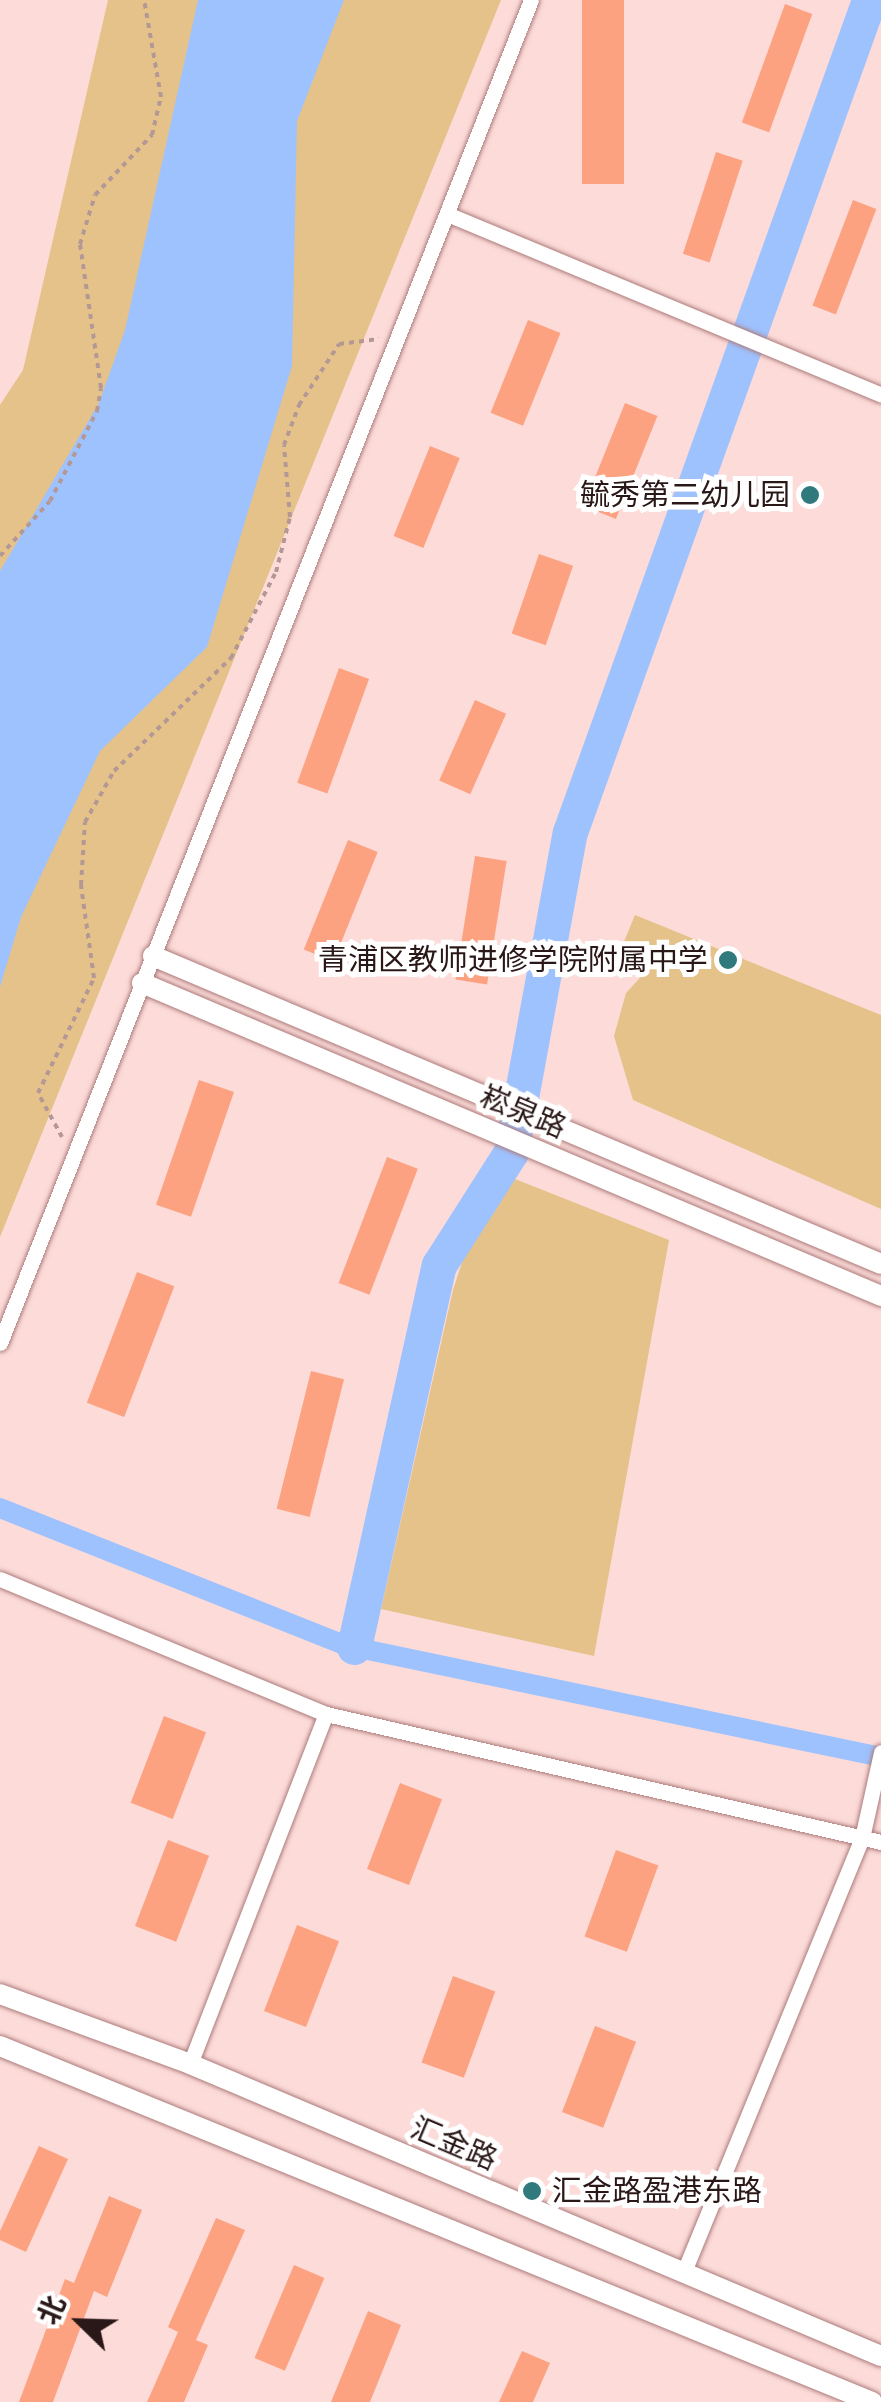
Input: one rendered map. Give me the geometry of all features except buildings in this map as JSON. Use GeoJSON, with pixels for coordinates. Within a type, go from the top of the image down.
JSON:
{"type":"FeatureCollection","features":[{"type":"Feature","properties":{"kind":"main road","name":"崧泉路"},"geometry":{"type":"LineString","coordinates":[[154,956],[489,1103],[881,1264]]}},
{"type":"Feature","properties":{"kind":"main road","name":"崧泉路"},"geometry":{"type":"LineString","coordinates":[[142,983],[881,1296]]}},
{"type":"Feature","properties":{"kind":"main road","name":"汇金路"},"geometry":{"type":"LineString","coordinates":[[0,1994],[190,2064],[881,2356]]}},
{"type":"Feature","properties":{"kind":"main road"},"geometry":{"type":"LineString","coordinates":[[0,2046],[872,2402]]}},
{"type":"Feature","properties":{"kind":"street"},"geometry":{"type":"LineString","coordinates":[[0,1342],[452,216],[531,0]]}},
{"type":"Feature","properties":{"kind":"street"},"geometry":{"type":"LineString","coordinates":[[452,216],[881,395]]}},
{"type":"Feature","properties":{"kind":"street"},"geometry":{"type":"LineString","coordinates":[[0,1579],[326,1714],[881,1842]]}},
{"type":"Feature","properties":{"kind":"street"},"geometry":{"type":"LineString","coordinates":[[190,2064],[326,1714]]}},
{"type":"Feature","properties":{"kind":"street"},"geometry":{"type":"LineString","coordinates":[[683,2274],[862,1838],[881,1752]]}},
{"type":"Feature","properties":{"kind":"path"},"geometry":{"type":"LineString","coordinates":[[0,556],[50,501],[98,411],[101,388],[80,244],[95,195],[152,135],[161,96],[144,0]]}},
{"type":"Feature","properties":{"kind":"path"},"geometry":{"type":"LineString","coordinates":[[78,1150],[56,1132],[38,1092],[94,978],[81,885],[85,822],[114,771],[211,680],[257,614],[290,517],[284,445],[320,363],[339,344],[402,340]]}},
{"type":"Feature","properties":{"kind":"shaded area"},"geometry":{"type":"Polygon","coordinates":[[[108,0],[501,0],[0,1237],[0,405],[23,370],[108,0]]]}},
{"type":"Feature","properties":{"kind":"shaded area"},"geometry":{"type":"Polygon","coordinates":[[[635,915],[881,1015],[881,1209],[633,1100],[614,1036],[626,993],[648,969],[619,954],[635,915]]]}},
{"type":"Feature","properties":{"kind":"shaded area"},"geometry":{"type":"Polygon","coordinates":[[[515,1179],[669,1240],[594,1656],[381,1609],[453,1290],[467,1247],[515,1179]]]}},
{"type":"Feature","properties":{"kind":"water"},"geometry":{"type":"Polygon","coordinates":[[[198,0],[344,0],[297,121],[292,366],[207,647],[100,751],[21,917],[0,987],[0,571],[99,403],[125,330],[198,0]]]}},
{"type":"Feature","properties":{"kind":"waterway"},"geometry":{"type":"LineString","coordinates":[[354,1647],[439,1265],[511,1152],[570,832],[869,0]]}},
{"type":"Feature","properties":{"kind":"waterway"},"geometry":{"type":"LineString","coordinates":[[0,1508],[344,1645],[881,1757]]}},
{"type":"Feature","properties":{"kind":"place","name":"毓秀第二幼儿园"},"geometry":{"type":"Point","coordinates":[810,495]}},
{"type":"Feature","properties":{"kind":"place","name":"青浦区教师进修学院附属中学"},"geometry":{"type":"Point","coordinates":[728,960]}},
{"type":"Feature","properties":{"kind":"place","name":"汇金路盈港东路"},"geometry":{"type":"Point","coordinates":[532,2191]}}]}
